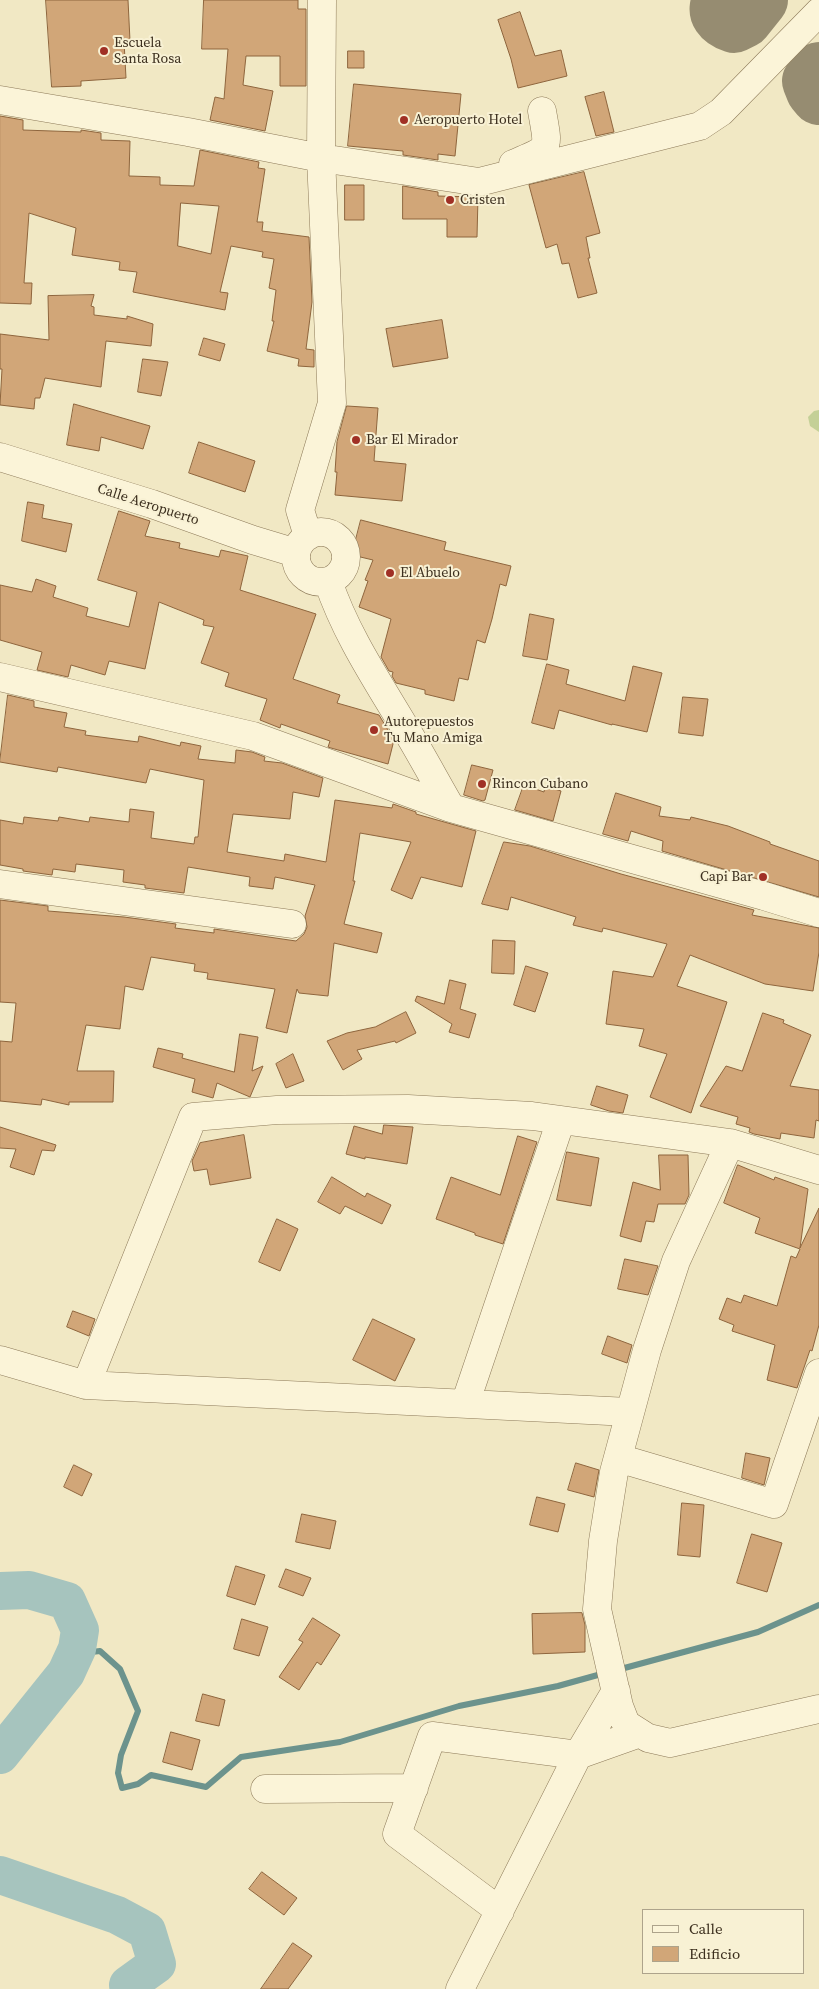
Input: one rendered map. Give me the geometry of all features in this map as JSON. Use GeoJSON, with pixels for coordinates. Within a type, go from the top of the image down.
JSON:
{"type":"FeatureCollection","features":[{"type":"Feature","properties":{"kind":"street"},"geometry":{"type":"LineString","coordinates":[[302,545],[317,532],[328,533],[337,538],[343,547],[346,557],[338,576],[328,581],[316,582],[305,576],[298,566],[302,545],[300,510],[332,403],[320,158],[322,0]]}},
{"type":"Feature","properties":{"kind":"street"},"geometry":{"type":"LineString","coordinates":[[0,100],[188,132],[320,158],[479,182],[700,126],[721,112],[819,12]]}},
{"type":"Feature","properties":{"kind":"street"},"geometry":{"type":"LineString","coordinates":[[492,180],[495,172],[537,154],[544,149],[547,142],[542,111]]}},
{"type":"Feature","properties":{"kind":"street","name":"Calle Aeropuerto"},"geometry":{"type":"LineString","coordinates":[[0,457],[152,504],[253,540],[302,545]]}},
{"type":"Feature","properties":{"kind":"street"},"geometry":{"type":"LineString","coordinates":[[328,581],[338,609],[362,656],[408,732],[450,808]]}},
{"type":"Feature","properties":{"kind":"street"},"geometry":{"type":"LineString","coordinates":[[0,677],[253,736],[450,808],[819,913]]}},
{"type":"Feature","properties":{"kind":"street"},"geometry":{"type":"LineString","coordinates":[[0,884],[292,924]]}},
{"type":"Feature","properties":{"kind":"street"},"geometry":{"type":"LineString","coordinates":[[86,1385],[192,1116],[277,1110],[408,1109],[532,1116],[730,1143],[819,1170]]}},
{"type":"Feature","properties":{"kind":"street"},"geometry":{"type":"LineString","coordinates":[[465,1404],[561,1120]]}},
{"type":"Feature","properties":{"kind":"street"},"geometry":{"type":"LineString","coordinates":[[730,1143],[676,1261],[629,1412],[618,1458],[603,1541],[597,1609],[619,1706],[626,1724],[648,1738],[670,1743],[819,1709]]}},
{"type":"Feature","properties":{"kind":"street"},"geometry":{"type":"LineString","coordinates":[[0,1360],[86,1385],[629,1412]]}},
{"type":"Feature","properties":{"kind":"street"},"geometry":{"type":"LineString","coordinates":[[618,1458],[774,1504],[819,1373]]}},
{"type":"Feature","properties":{"kind":"street"},"geometry":{"type":"LineString","coordinates":[[460,1989],[578,1755],[616,1691]]}},
{"type":"Feature","properties":{"kind":"street"},"geometry":{"type":"LineString","coordinates":[[500,1911],[397,1834],[432,1736],[578,1755],[640,1733]]}},
{"type":"Feature","properties":{"kind":"street"},"geometry":{"type":"LineString","coordinates":[[265,1789],[414,1788]]}},
{"type":"Feature","properties":{"kind":"green space"},"geometry":{"type":"Polygon","coordinates":[[[819,410],[819,432],[810,426],[808,417],[814,411],[819,410]]]}},
{"type":"Feature","properties":{"kind":"building"},"geometry":{"type":"Polygon","coordinates":[[[46,0],[128,0],[130,41],[124,41],[126,78],[81,81],[81,86],[52,87],[46,0]]]}},
{"type":"Feature","properties":{"kind":"building"},"geometry":{"type":"Polygon","coordinates":[[[204,0],[298,0],[298,9],[306,9],[306,86],[280,86],[280,56],[246,56],[243,85],[273,91],[265,131],[210,120],[215,97],[224,99],[228,49],[202,49],[204,0]]]}},
{"type":"Feature","properties":{"kind":"building"},"geometry":{"type":"Polygon","coordinates":[[[520,12],[535,56],[561,50],[567,76],[518,88],[498,20],[520,12]]]}},
{"type":"Feature","properties":{"kind":"building"},"geometry":{"type":"Polygon","coordinates":[[[348,51],[364,51],[364,68],[348,68],[348,51]]]}},
{"type":"Feature","properties":{"kind":"building","name":"Aeropuerto Hotel"},"geometry":{"type":"Polygon","coordinates":[[[354,84],[461,94],[455,156],[438,154],[438,160],[403,155],[403,151],[348,146],[354,84]]]}},
{"type":"Feature","properties":{"kind":"building"},"geometry":{"type":"Polygon","coordinates":[[[604,92],[614,132],[596,136],[585,97],[604,92]]]}},
{"type":"Feature","properties":{"kind":"building"},"geometry":{"type":"Polygon","coordinates":[[[0,116],[23,120],[23,130],[81,132],[81,130],[101,133],[101,140],[130,141],[129,176],[160,177],[160,185],[194,186],[200,150],[259,162],[258,168],[265,169],[257,222],[263,222],[262,231],[309,237],[312,302],[306,349],[314,350],[314,367],[298,366],[299,359],[267,351],[274,321],[272,321],[276,290],[269,288],[274,259],[262,257],[263,252],[231,246],[220,292],[228,293],[225,310],[133,292],[137,272],[119,270],[120,262],[72,255],[76,228],[29,213],[24,283],[32,283],[31,304],[0,303],[0,116]],[[181,203],[178,246],[211,254],[219,206],[181,203]]]}},
{"type":"Feature","properties":{"kind":"building"},"geometry":{"type":"Polygon","coordinates":[[[584,172],[600,233],[586,237],[590,258],[588,258],[597,293],[578,298],[569,263],[562,264],[557,244],[546,248],[529,185],[584,172]]]}},
{"type":"Feature","properties":{"kind":"building"},"geometry":{"type":"Polygon","coordinates":[[[345,185],[364,185],[364,220],[345,220],[345,185]]]}},
{"type":"Feature","properties":{"kind":"building"},"geometry":{"type":"Polygon","coordinates":[[[403,186],[438,192],[438,196],[478,197],[477,237],[447,237],[447,219],[403,219],[403,186]]]}},
{"type":"Feature","properties":{"kind":"building"},"geometry":{"type":"Polygon","coordinates":[[[94,295],[91,306],[94,307],[94,315],[127,319],[127,316],[153,324],[151,346],[106,341],[101,387],[45,378],[40,398],[35,398],[34,409],[0,405],[2,369],[0,369],[0,334],[49,340],[48,296],[94,295]]]}},
{"type":"Feature","properties":{"kind":"building"},"geometry":{"type":"Polygon","coordinates":[[[442,320],[448,358],[393,367],[386,329],[442,320]]]}},
{"type":"Feature","properties":{"kind":"building"},"geometry":{"type":"Polygon","coordinates":[[[204,338],[225,344],[220,361],[199,355],[204,338]]]}},
{"type":"Feature","properties":{"kind":"building"},"geometry":{"type":"Polygon","coordinates":[[[143,359],[168,362],[161,396],[138,392],[143,359]]]}},
{"type":"Feature","properties":{"kind":"building"},"geometry":{"type":"Polygon","coordinates":[[[74,404],[150,426],[143,449],[101,437],[99,451],[67,445],[74,404]]]}},
{"type":"Feature","properties":{"kind":"building"},"geometry":{"type":"Polygon","coordinates":[[[347,406],[378,408],[374,461],[406,464],[402,501],[335,495],[337,442],[347,406]]]}},
{"type":"Feature","properties":{"kind":"building"},"geometry":{"type":"Polygon","coordinates":[[[199,442],[255,461],[245,492],[189,473],[199,442]]]}},
{"type":"Feature","properties":{"kind":"building"},"geometry":{"type":"Polygon","coordinates":[[[28,502],[44,505],[42,518],[72,524],[66,552],[22,541],[28,502]]]}},
{"type":"Feature","properties":{"kind":"building"},"geometry":{"type":"Polygon","coordinates":[[[119,511],[150,521],[145,536],[180,543],[179,548],[219,557],[221,550],[248,556],[240,590],[316,614],[293,679],[340,695],[337,703],[379,715],[394,740],[388,764],[328,747],[330,741],[281,724],[280,728],[260,720],[267,699],[225,686],[229,673],[201,663],[214,627],[203,625],[204,620],[159,602],[145,669],[109,661],[105,675],[71,665],[68,677],[37,670],[42,652],[0,640],[0,585],[32,592],[36,579],[56,586],[53,597],[88,608],[86,616],[129,627],[137,592],[98,580],[119,511]]]}},
{"type":"Feature","properties":{"kind":"building"},"geometry":{"type":"Polygon","coordinates":[[[361,520],[446,542],[444,550],[511,566],[506,586],[500,584],[485,643],[477,640],[468,680],[459,678],[454,701],[425,694],[425,690],[396,683],[392,676],[393,672],[389,671],[381,657],[391,619],[359,607],[368,581],[365,580],[373,560],[352,555],[361,520]]]}},
{"type":"Feature","properties":{"kind":"building"},"geometry":{"type":"Polygon","coordinates":[[[530,614],[554,619],[547,660],[523,656],[530,614]]]}},
{"type":"Feature","properties":{"kind":"building"},"geometry":{"type":"Polygon","coordinates":[[[547,664],[569,670],[566,684],[625,701],[633,666],[662,673],[647,732],[612,725],[559,710],[554,729],[532,723],[547,664]]]}},
{"type":"Feature","properties":{"kind":"building"},"geometry":{"type":"Polygon","coordinates":[[[8,695],[34,701],[34,707],[67,713],[64,727],[86,731],[85,735],[138,742],[139,736],[180,746],[181,742],[201,746],[198,759],[235,763],[236,750],[252,752],[265,757],[264,761],[282,763],[323,778],[319,797],[293,792],[290,819],[233,814],[227,852],[284,861],[285,854],[326,862],[335,800],[392,808],[393,804],[416,812],[416,814],[476,831],[462,887],[421,877],[412,899],[391,890],[411,842],[360,833],[353,881],[355,881],[344,924],[382,933],[377,953],[334,943],[328,996],[299,993],[297,989],[287,1033],[266,1028],[275,989],[207,979],[208,973],[194,971],[195,964],[151,957],[143,990],[125,986],[120,1029],[86,1025],[77,1071],[114,1071],[113,1102],[69,1102],[69,1105],[42,1099],[41,1105],[0,1101],[0,1041],[12,1042],[16,1003],[0,1002],[0,900],[48,906],[48,911],[124,917],[176,924],[175,928],[214,933],[214,929],[296,941],[304,934],[307,927],[305,916],[315,885],[275,877],[273,889],[249,886],[250,877],[188,867],[184,893],[145,888],[145,885],[123,882],[124,870],[76,864],[75,872],[53,869],[52,875],[23,871],[23,869],[0,865],[0,820],[23,824],[24,817],[58,821],[59,817],[89,822],[90,817],[129,822],[130,809],[154,812],[151,838],[194,844],[195,837],[198,837],[204,780],[150,769],[146,783],[58,767],[57,772],[0,762],[8,695]]]}},
{"type":"Feature","properties":{"kind":"building"},"geometry":{"type":"Polygon","coordinates":[[[683,697],[708,699],[703,736],[679,733],[683,697]]]}},
{"type":"Feature","properties":{"kind":"building"},"geometry":{"type":"Polygon","coordinates":[[[472,765],[493,770],[485,800],[483,801],[464,795],[472,765]]]}},
{"type":"Feature","properties":{"kind":"building"},"geometry":{"type":"Polygon","coordinates":[[[524,785],[544,792],[545,786],[561,791],[553,821],[515,810],[524,785]]]}},
{"type":"Feature","properties":{"kind":"building"},"geometry":{"type":"Polygon","coordinates":[[[616,793],[661,807],[659,816],[690,820],[691,817],[728,826],[770,842],[770,844],[819,861],[819,897],[662,851],[663,841],[631,831],[628,841],[603,834],[616,793]]]}},
{"type":"Feature","properties":{"kind":"building"},"geometry":{"type":"Polygon","coordinates":[[[504,842],[530,846],[621,874],[754,910],[752,915],[819,928],[819,952],[813,991],[765,984],[690,955],[677,986],[727,1002],[691,1113],[650,1097],[667,1054],[639,1046],[644,1029],[606,1024],[613,971],[653,977],[667,944],[603,928],[602,932],[573,925],[576,917],[511,897],[508,910],[482,904],[504,842]]]}},
{"type":"Feature","properties":{"kind":"building"},"geometry":{"type":"Polygon","coordinates":[[[493,940],[515,941],[514,974],[492,973],[493,940]]]}},
{"type":"Feature","properties":{"kind":"building"},"geometry":{"type":"Polygon","coordinates":[[[526,966],[548,973],[535,1012],[514,1005],[526,966]]]}},
{"type":"Feature","properties":{"kind":"building"},"geometry":{"type":"Polygon","coordinates":[[[450,980],[466,984],[460,1009],[476,1014],[469,1038],[449,1032],[452,1024],[415,1001],[417,996],[444,1004],[450,980]]]}},
{"type":"Feature","properties":{"kind":"building"},"geometry":{"type":"Polygon","coordinates":[[[406,1012],[416,1033],[396,1043],[395,1041],[357,1050],[362,1059],[343,1070],[327,1041],[347,1033],[375,1027],[406,1012]]]}},
{"type":"Feature","properties":{"kind":"building"},"geometry":{"type":"Polygon","coordinates":[[[763,1013],[784,1020],[783,1023],[811,1035],[790,1086],[819,1090],[819,1121],[816,1120],[814,1138],[781,1133],[780,1139],[754,1134],[749,1132],[750,1128],[736,1124],[738,1117],[700,1106],[726,1066],[742,1071],[763,1013]]]}},
{"type":"Feature","properties":{"kind":"building"},"geometry":{"type":"Polygon","coordinates":[[[240,1034],[258,1037],[252,1071],[263,1066],[250,1097],[217,1083],[213,1098],[192,1092],[195,1079],[153,1067],[158,1048],[183,1054],[182,1058],[234,1072],[240,1034]]]}},
{"type":"Feature","properties":{"kind":"building"},"geometry":{"type":"Polygon","coordinates":[[[293,1054],[304,1081],[286,1088],[276,1064],[293,1054]]]}},
{"type":"Feature","properties":{"kind":"building"},"geometry":{"type":"Polygon","coordinates":[[[597,1086],[628,1095],[623,1113],[591,1105],[597,1086]]]}},
{"type":"Feature","properties":{"kind":"building"},"geometry":{"type":"Polygon","coordinates":[[[384,1125],[413,1127],[407,1164],[365,1157],[365,1159],[346,1154],[354,1126],[382,1134],[384,1125]]]}},
{"type":"Feature","properties":{"kind":"building"},"geometry":{"type":"Polygon","coordinates":[[[0,1127],[56,1145],[54,1151],[42,1150],[34,1175],[10,1167],[16,1149],[0,1148],[0,1127]]]}},
{"type":"Feature","properties":{"kind":"building"},"geometry":{"type":"Polygon","coordinates":[[[244,1135],[251,1178],[210,1185],[207,1169],[194,1171],[192,1161],[200,1143],[244,1135]]]}},
{"type":"Feature","properties":{"kind":"building"},"geometry":{"type":"Polygon","coordinates":[[[518,1136],[537,1142],[503,1244],[436,1219],[451,1177],[500,1195],[518,1136]]]}},
{"type":"Feature","properties":{"kind":"building"},"geometry":{"type":"Polygon","coordinates":[[[567,1152],[599,1158],[591,1206],[557,1200],[567,1152]]]}},
{"type":"Feature","properties":{"kind":"building"},"geometry":{"type":"Polygon","coordinates":[[[659,1155],[688,1155],[689,1195],[685,1204],[658,1204],[654,1222],[646,1221],[641,1242],[620,1236],[633,1182],[660,1190],[659,1155]]]}},
{"type":"Feature","properties":{"kind":"building"},"geometry":{"type":"Polygon","coordinates":[[[738,1165],[774,1180],[775,1177],[808,1189],[800,1248],[819,1208],[819,1325],[812,1351],[810,1350],[797,1388],[767,1380],[775,1345],[732,1331],[734,1325],[719,1319],[727,1298],[741,1303],[744,1295],[777,1306],[791,1256],[796,1258],[800,1249],[755,1233],[760,1218],[724,1203],[738,1165]]]}},
{"type":"Feature","properties":{"kind":"building"},"geometry":{"type":"Polygon","coordinates":[[[332,1177],[365,1197],[367,1193],[391,1205],[382,1224],[345,1206],[340,1214],[318,1202],[332,1177]]]}},
{"type":"Feature","properties":{"kind":"building"},"geometry":{"type":"Polygon","coordinates":[[[277,1219],[298,1229],[280,1271],[259,1262],[277,1219]]]}},
{"type":"Feature","properties":{"kind":"building"},"geometry":{"type":"Polygon","coordinates":[[[625,1259],[658,1266],[648,1295],[618,1289],[625,1259]]]}},
{"type":"Feature","properties":{"kind":"building"},"geometry":{"type":"Polygon","coordinates":[[[73,1311],[95,1319],[89,1336],[67,1327],[73,1311]]]}},
{"type":"Feature","properties":{"kind":"building"},"geometry":{"type":"Polygon","coordinates":[[[373,1319],[415,1339],[395,1381],[353,1360],[373,1319]]]}},
{"type":"Feature","properties":{"kind":"building"},"geometry":{"type":"Polygon","coordinates":[[[608,1336],[632,1345],[627,1363],[602,1354],[608,1336]]]}},
{"type":"Feature","properties":{"kind":"building"},"geometry":{"type":"Polygon","coordinates":[[[746,1453],[770,1458],[764,1485],[742,1478],[746,1453]]]}},
{"type":"Feature","properties":{"kind":"building"},"geometry":{"type":"Polygon","coordinates":[[[576,1463],[599,1470],[594,1497],[568,1490],[576,1463]]]}},
{"type":"Feature","properties":{"kind":"building"},"geometry":{"type":"Polygon","coordinates":[[[74,1465],[92,1474],[82,1496],[64,1487],[74,1465]]]}},
{"type":"Feature","properties":{"kind":"building"},"geometry":{"type":"Polygon","coordinates":[[[537,1497],[565,1504],[558,1532],[530,1525],[537,1497]]]}},
{"type":"Feature","properties":{"kind":"building"},"geometry":{"type":"Polygon","coordinates":[[[682,1503],[704,1505],[700,1557],[678,1555],[682,1503]]]}},
{"type":"Feature","properties":{"kind":"building"},"geometry":{"type":"Polygon","coordinates":[[[302,1514],[336,1521],[330,1549],[296,1542],[302,1514]]]}},
{"type":"Feature","properties":{"kind":"building"},"geometry":{"type":"Polygon","coordinates":[[[752,1534],[782,1543],[767,1592],[737,1583],[752,1534]]]}},
{"type":"Feature","properties":{"kind":"building"},"geometry":{"type":"Polygon","coordinates":[[[236,1566],[265,1575],[255,1605],[227,1596],[236,1566]]]}},
{"type":"Feature","properties":{"kind":"building"},"geometry":{"type":"Polygon","coordinates":[[[286,1569],[311,1578],[303,1596],[279,1587],[286,1569]]]}},
{"type":"Feature","properties":{"kind":"building"},"geometry":{"type":"Polygon","coordinates":[[[582,1613],[585,1625],[585,1652],[533,1654],[532,1614],[582,1613]]]}},
{"type":"Feature","properties":{"kind":"building"},"geometry":{"type":"Polygon","coordinates":[[[313,1618],[340,1635],[321,1665],[317,1662],[299,1690],[279,1677],[303,1642],[299,1640],[313,1618]]]}},
{"type":"Feature","properties":{"kind":"building"},"geometry":{"type":"Polygon","coordinates":[[[242,1619],[268,1627],[259,1656],[234,1649],[242,1619]]]}},
{"type":"Feature","properties":{"kind":"building"},"geometry":{"type":"Polygon","coordinates":[[[203,1694],[225,1700],[219,1726],[196,1721],[203,1694]]]}},
{"type":"Feature","properties":{"kind":"building"},"geometry":{"type":"Polygon","coordinates":[[[171,1732],[200,1740],[192,1770],[163,1762],[171,1732]]]}},
{"type":"Feature","properties":{"kind":"building"},"geometry":{"type":"Polygon","coordinates":[[[262,1872],[297,1898],[284,1915],[249,1889],[262,1872]]]}},
{"type":"Feature","properties":{"kind":"building"},"geometry":{"type":"Polygon","coordinates":[[[293,1943],[312,1956],[288,1989],[261,1989],[293,1943]]]}},
{"type":"Feature","properties":{"kind":"waterway"},"geometry":{"type":"LineString","coordinates":[[0,1591],[29,1590],[67,1601],[80,1630],[77,1649],[66,1673],[0,1755]]}},
{"type":"Feature","properties":{"kind":"waterway"},"geometry":{"type":"LineString","coordinates":[[617,1670],[758,1632],[819,1605]]}},
{"type":"Feature","properties":{"kind":"waterway"},"geometry":{"type":"LineString","coordinates":[[74,1654],[100,1651],[120,1669],[138,1711],[121,1755],[118,1773],[122,1788],[138,1784],[151,1775],[206,1787],[241,1757],[340,1742],[459,1706],[558,1686],[605,1673]]}},
{"type":"Feature","properties":{"kind":"waterway"},"geometry":{"type":"LineString","coordinates":[[0,1875],[117,1915],[147,1931],[157,1964],[128,1985]]}},
{"type":"Feature","properties":{"kind":"waterway"},"geometry":{"type":"LineString","coordinates":[[121,1989],[128,1985],[130,1989]]}},
{"type":"Feature","properties":{"kind":"taxiway"},"geometry":{"type":"LineString","coordinates":[[721,0],[718,4],[720,16],[734,25],[744,20],[760,0]]}},
{"type":"Feature","properties":{"kind":"taxiway"},"geometry":{"type":"LineString","coordinates":[[819,70],[810,81],[819,97]]}},
{"type":"Feature","properties":{"kind":"place","name":"Escuela Santa Rosa"},"geometry":{"type":"Point","coordinates":[104,51]}},
{"type":"Feature","properties":{"kind":"place","name":"Aeropuerto Hotel"},"geometry":{"type":"Point","coordinates":[404,120]}},
{"type":"Feature","properties":{"kind":"place","name":"Cristen"},"geometry":{"type":"Point","coordinates":[450,200]}},
{"type":"Feature","properties":{"kind":"place","name":"Bar El Mirador"},"geometry":{"type":"Point","coordinates":[356,440]}},
{"type":"Feature","properties":{"kind":"place","name":"El Abuelo"},"geometry":{"type":"Point","coordinates":[390,573]}},
{"type":"Feature","properties":{"kind":"place","name":"Autorepuestos Tu Mano Amiga"},"geometry":{"type":"Point","coordinates":[374,730]}},
{"type":"Feature","properties":{"kind":"place","name":"Rincon Cubano"},"geometry":{"type":"Point","coordinates":[482,784]}},
{"type":"Feature","properties":{"kind":"place","name":"Capi Bar"},"geometry":{"type":"Point","coordinates":[763,877]}}]}
